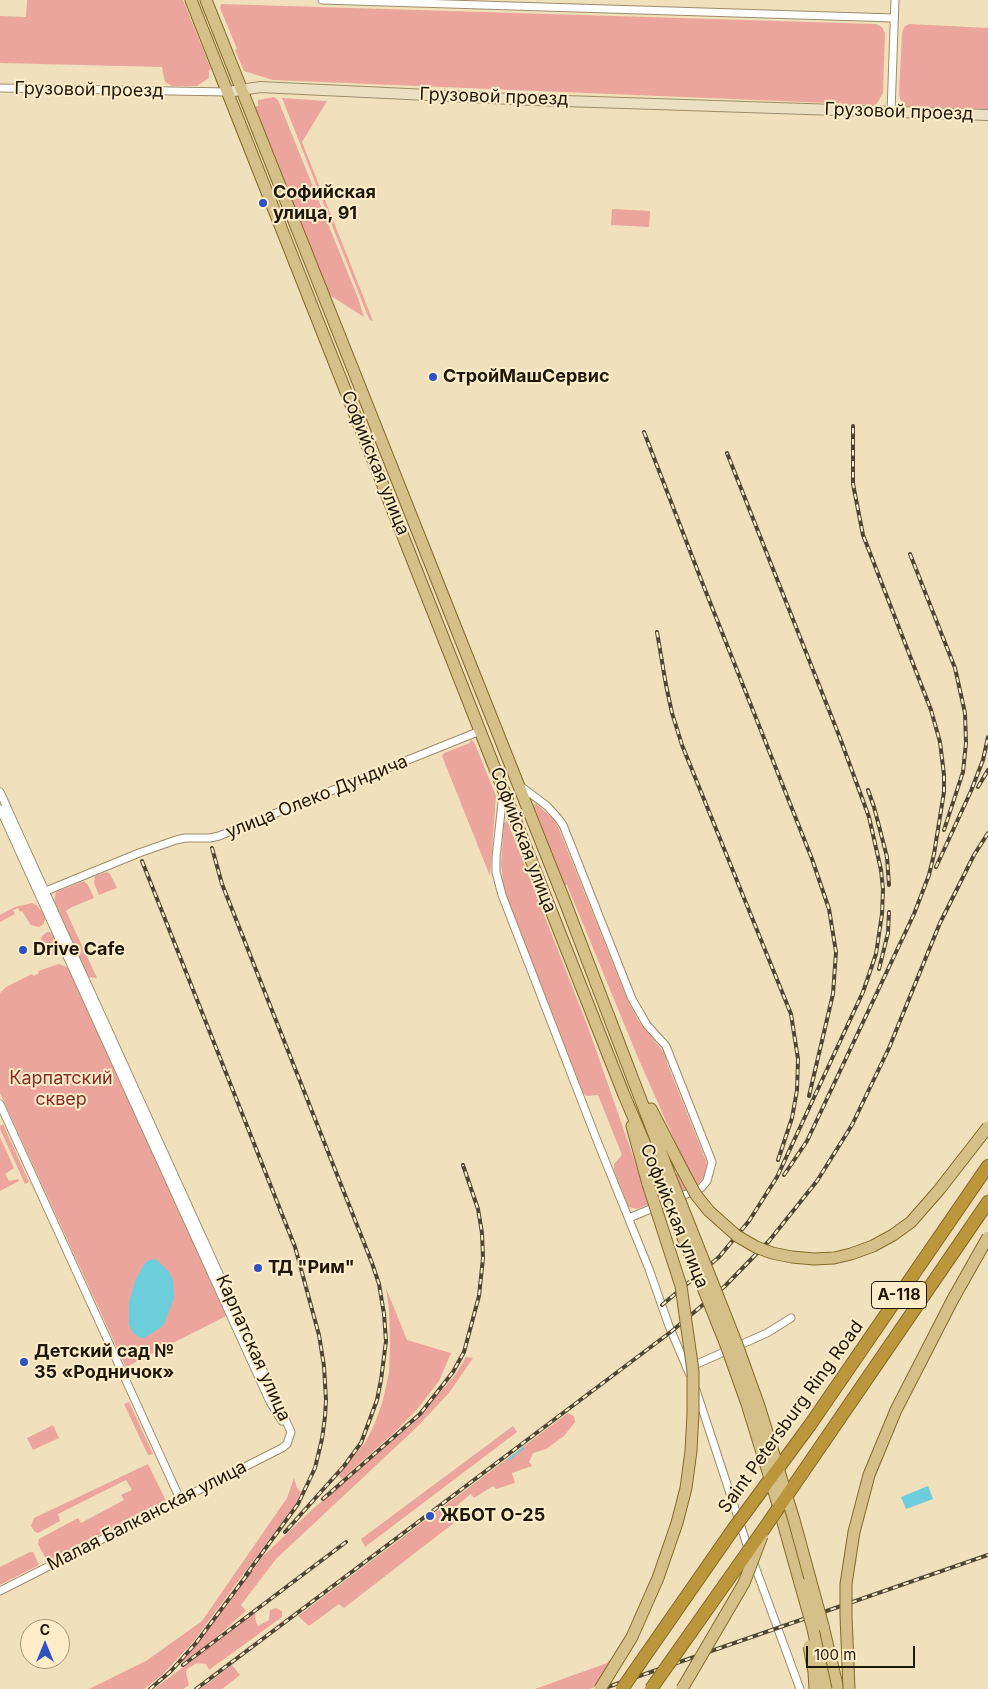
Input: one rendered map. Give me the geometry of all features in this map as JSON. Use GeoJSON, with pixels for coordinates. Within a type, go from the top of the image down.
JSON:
{"type":"FeatureCollection","features":[{"type":"Feature","properties":{"kind":"highway","name":"Saint Petersburg Ring Road"},"geometry":{"type":"LineString","coordinates":[[622,1689],[815,1416],[988,1166]]}},
{"type":"Feature","properties":{"kind":"highway","name":"А-118"},"geometry":{"type":"LineString","coordinates":[[651,1689],[766,1526],[988,1202]]}},
{"type":"Feature","properties":{"kind":"main road","name":"Софийская улица"},"geometry":{"type":"LineString","coordinates":[[191,0],[624,1095],[665,1178],[736,1342],[797,1529],[838,1689]]}},
{"type":"Feature","properties":{"kind":"main road","name":"Софийская улица"},"geometry":{"type":"LineString","coordinates":[[206,0],[638,1091],[665,1178],[747,1404],[785,1527],[813,1628],[826,1689]]}},
{"type":"Feature","properties":{"kind":"main road"},"geometry":{"type":"LineString","coordinates":[[638,1091],[654,1114],[696,1195],[709,1211],[737,1236],[772,1252],[792,1257],[834,1258],[873,1246],[893,1235],[911,1222],[939,1190],[988,1127]]}},
{"type":"Feature","properties":{"kind":"main road"},"geometry":{"type":"LineString","coordinates":[[600,1689],[632,1637],[658,1578],[677,1523],[686,1488],[693,1414],[693,1371],[681,1286],[640,1160],[624,1095]]}},
{"type":"Feature","properties":{"kind":"main road"},"geometry":{"type":"LineString","coordinates":[[849,1689],[846,1584],[854,1532],[869,1475],[896,1410],[952,1299],[988,1237]]}},
{"type":"Feature","properties":{"kind":"main road"},"geometry":{"type":"LineString","coordinates":[[682,1689],[744,1583],[766,1526]]}},
{"type":"Feature","properties":{"kind":"main road"},"geometry":{"type":"LineString","coordinates":[[800,1583],[802,1610],[812,1658],[815,1689]]}},
{"type":"Feature","properties":{"kind":"street"},"geometry":{"type":"LineString","coordinates":[[322,0],[894,18]]}},
{"type":"Feature","properties":{"kind":"street"},"geometry":{"type":"LineString","coordinates":[[891,112],[895,0]]}},
{"type":"Feature","properties":{"kind":"street","name":"Грузовой проезд"},"geometry":{"type":"LineString","coordinates":[[0,88],[228,92],[260,87],[534,100],[988,115]]}},
{"type":"Feature","properties":{"kind":"street","name":"улица Олеко Дундича"},"geometry":{"type":"LineString","coordinates":[[42,893],[139,853],[176,840],[219,836],[480,731]]}},
{"type":"Feature","properties":{"kind":"street"},"geometry":{"type":"LineString","coordinates":[[517,784],[547,806],[563,825],[632,999],[647,1025],[666,1046],[712,1162],[707,1181],[701,1188],[629,1218]]}},
{"type":"Feature","properties":{"kind":"street"},"geometry":{"type":"LineString","coordinates":[[504,790],[496,858],[496,872],[502,895],[629,1218],[669,1326],[688,1368],[758,1575],[800,1689]]}},
{"type":"Feature","properties":{"kind":"street","name":"Карпатская улица"},"geometry":{"type":"LineString","coordinates":[[0,792],[42,893],[270,1402],[289,1437]]}},
{"type":"Feature","properties":{"kind":"street","name":"Карпатская улица"},"geometry":{"type":"LineString","coordinates":[[0,809],[42,893]]}},
{"type":"Feature","properties":{"kind":"street"},"geometry":{"type":"LineString","coordinates":[[0,1104],[180,1499]]}},
{"type":"Feature","properties":{"kind":"street"},"geometry":{"type":"LineString","coordinates":[[688,1368],[767,1333],[792,1318]]}},
{"type":"Feature","properties":{"kind":"street","name":"Малая Балканская улица"},"geometry":{"type":"LineString","coordinates":[[0,1591],[282,1448],[287,1444],[289,1437]]}},
{"type":"Feature","properties":{"kind":"green space"},"geometry":{"type":"Polygon","coordinates":[[[27,0],[183,0],[211,69],[209,70],[209,78],[197,86],[172,86],[165,82],[162,67],[0,63],[0,16],[26,17],[27,0]]]}},
{"type":"Feature","properties":{"kind":"green space"},"geometry":{"type":"Polygon","coordinates":[[[221,4],[876,24],[882,27],[885,33],[883,93],[876,105],[273,80],[244,71],[220,8],[221,4]]]}},
{"type":"Feature","properties":{"kind":"green space"},"geometry":{"type":"Polygon","coordinates":[[[909,24],[988,28],[988,109],[905,106],[899,94],[902,33],[904,27],[909,24]]]}},
{"type":"Feature","properties":{"kind":"green space"},"geometry":{"type":"Polygon","coordinates":[[[274,97],[278,100],[364,317],[331,296],[328,291],[255,107],[258,106],[258,100],[274,97]]]}},
{"type":"Feature","properties":{"kind":"green space"},"geometry":{"type":"Polygon","coordinates":[[[282,98],[327,101],[302,142],[373,321],[370,320],[367,314],[282,98]]]}},
{"type":"Feature","properties":{"kind":"green space"},"geometry":{"type":"Polygon","coordinates":[[[612,209],[650,211],[649,227],[611,225],[612,209]]]}},
{"type":"Feature","properties":{"kind":"green space"},"geometry":{"type":"Polygon","coordinates":[[[470,740],[475,744],[496,796],[490,876],[442,756],[444,753],[470,743],[470,740]]]}},
{"type":"Feature","properties":{"kind":"green space"},"geometry":{"type":"Polygon","coordinates":[[[535,803],[556,822],[628,1001],[638,1020],[666,1055],[667,1063],[706,1161],[707,1166],[704,1177],[697,1185],[637,1209],[629,1207],[614,1170],[614,1164],[622,1155],[598,1095],[587,1096],[583,1093],[504,890],[501,864],[504,823],[506,821],[588,1027],[644,1188],[688,1171],[639,1060],[567,885],[565,885],[534,806],[535,803]]]}},
{"type":"Feature","properties":{"kind":"green space"},"geometry":{"type":"Polygon","coordinates":[[[107,872],[117,888],[99,895],[94,883],[95,876],[107,872]]]}},
{"type":"Feature","properties":{"kind":"green space"},"geometry":{"type":"Polygon","coordinates":[[[84,881],[94,898],[66,911],[97,978],[87,977],[54,903],[56,892],[84,881]]]}},
{"type":"Feature","properties":{"kind":"green space"},"geometry":{"type":"Polygon","coordinates":[[[32,903],[38,906],[40,910],[42,909],[46,917],[43,925],[39,927],[31,925],[18,908],[13,910],[15,914],[0,922],[0,915],[15,907],[32,903]]]}},
{"type":"Feature","properties":{"kind":"green space"},"geometry":{"type":"Polygon","coordinates":[[[47,932],[54,935],[60,947],[57,956],[48,955],[40,943],[42,936],[47,932]]]}},
{"type":"Feature","properties":{"kind":"green space","name":"Карпатский сквер"},"geometry":{"type":"Polygon","coordinates":[[[59,964],[69,968],[82,995],[226,1316],[128,1366],[130,1372],[128,1372],[0,1093],[0,993],[6,987],[32,974],[34,976],[39,973],[38,971],[59,964]]]}},
{"type":"Feature","properties":{"kind":"green space"},"geometry":{"type":"Polygon","coordinates":[[[3,1124],[29,1182],[25,1184],[0,1129],[0,1126],[3,1124]]]}},
{"type":"Feature","properties":{"kind":"green space"},"geometry":{"type":"Polygon","coordinates":[[[0,1137],[14,1168],[5,1174],[9,1181],[18,1179],[19,1181],[0,1191],[0,1137]]]}},
{"type":"Feature","properties":{"kind":"green space"},"geometry":{"type":"Polygon","coordinates":[[[386,1288],[407,1340],[451,1353],[439,1381],[419,1407],[398,1429],[342,1479],[338,1475],[365,1443],[375,1423],[383,1400],[389,1372],[390,1344],[389,1308],[386,1288]]]}},
{"type":"Feature","properties":{"kind":"green space"},"geometry":{"type":"Polygon","coordinates":[[[466,1357],[473,1358],[449,1393],[417,1427],[276,1559],[241,1605],[246,1611],[208,1644],[179,1665],[226,1607],[262,1557],[314,1508],[412,1424],[456,1374],[466,1357]]]}},
{"type":"Feature","properties":{"kind":"green space"},"geometry":{"type":"Polygon","coordinates":[[[129,1402],[153,1454],[148,1455],[124,1404],[129,1402]]]}},
{"type":"Feature","properties":{"kind":"green space"},"geometry":{"type":"Polygon","coordinates":[[[568,1413],[574,1416],[575,1422],[564,1436],[546,1449],[533,1453],[529,1462],[532,1466],[512,1473],[515,1483],[496,1489],[493,1486],[474,1498],[471,1494],[449,1512],[455,1522],[344,1608],[339,1604],[309,1626],[298,1616],[568,1413]]]}},
{"type":"Feature","properties":{"kind":"green space"},"geometry":{"type":"Polygon","coordinates":[[[53,1425],[59,1438],[33,1450],[27,1438],[53,1425]]]}},
{"type":"Feature","properties":{"kind":"green space"},"geometry":{"type":"Polygon","coordinates":[[[513,1426],[517,1432],[365,1547],[361,1539],[513,1426]]]}},
{"type":"Feature","properties":{"kind":"green space"},"geometry":{"type":"Polygon","coordinates":[[[148,1464],[166,1501],[47,1561],[38,1544],[39,1539],[78,1518],[81,1523],[124,1500],[121,1495],[132,1490],[126,1480],[58,1514],[60,1521],[38,1533],[31,1526],[34,1518],[148,1464]]]}},
{"type":"Feature","properties":{"kind":"green space"},"geometry":{"type":"Polygon","coordinates":[[[294,1478],[297,1488],[301,1492],[296,1503],[193,1642],[162,1675],[144,1689],[89,1689],[146,1661],[202,1621],[287,1498],[294,1478]]]}},
{"type":"Feature","properties":{"kind":"green space"},"geometry":{"type":"Polygon","coordinates":[[[33,1552],[39,1565],[0,1585],[0,1567],[33,1552]]]}},
{"type":"Feature","properties":{"kind":"green space"},"geometry":{"type":"Polygon","coordinates":[[[276,1608],[282,1611],[282,1617],[209,1670],[206,1664],[197,1663],[187,1669],[189,1685],[183,1689],[154,1689],[255,1613],[258,1626],[269,1620],[270,1610],[276,1608]]]}},
{"type":"Feature","properties":{"kind":"green space"},"geometry":{"type":"Polygon","coordinates":[[[609,1660],[614,1674],[605,1684],[589,1689],[535,1689],[607,1663],[609,1660]]]}},
{"type":"Feature","properties":{"kind":"green space"},"geometry":{"type":"Polygon","coordinates":[[[232,1665],[240,1675],[222,1689],[200,1689],[232,1665]]]}},
{"type":"Feature","properties":{"kind":"water"},"geometry":{"type":"Polygon","coordinates":[[[151,1259],[157,1260],[169,1272],[173,1280],[174,1298],[164,1324],[142,1339],[133,1333],[129,1325],[129,1302],[135,1281],[143,1266],[151,1259]]]}},
{"type":"Feature","properties":{"kind":"water"},"geometry":{"type":"Polygon","coordinates":[[[928,1486],[933,1499],[906,1509],[901,1497],[928,1486]]]}},
{"type":"Feature","properties":{"kind":"waterway"},"geometry":{"type":"LineString","coordinates":[[508,1460],[523,1448]]}},
{"type":"Feature","properties":{"kind":"railway"},"geometry":{"type":"LineString","coordinates":[[784,1175],[807,1141],[914,914],[929,875],[944,792],[940,742],[931,710],[863,535],[853,484],[853,426]]}},
{"type":"Feature","properties":{"kind":"railway"},"geometry":{"type":"LineString","coordinates":[[644,432],[812,859],[829,909],[836,952],[833,994],[809,1096]]}},
{"type":"Feature","properties":{"kind":"railway"},"geometry":{"type":"LineString","coordinates":[[662,1305],[719,1257],[749,1221],[777,1177],[863,992],[876,954],[882,914],[883,889],[881,870],[869,817],[840,738],[727,453]]}},
{"type":"Feature","properties":{"kind":"railway"},"geometry":{"type":"LineString","coordinates":[[910,554],[955,668],[965,713],[966,743],[963,772],[944,830]]}},
{"type":"Feature","properties":{"kind":"railway"},"geometry":{"type":"LineString","coordinates":[[657,632],[672,713],[682,745],[791,1014],[798,1059],[797,1090],[792,1118],[778,1160]]}},
{"type":"Feature","properties":{"kind":"railway"},"geometry":{"type":"LineString","coordinates":[[936,867],[971,791],[983,760],[988,737]]}},
{"type":"Feature","properties":{"kind":"railway"},"geometry":{"type":"LineString","coordinates":[[978,787],[988,770]]}},
{"type":"Feature","properties":{"kind":"railway"},"geometry":{"type":"LineString","coordinates":[[868,790],[887,857],[889,885]]}},
{"type":"Feature","properties":{"kind":"railway"},"geometry":{"type":"LineString","coordinates":[[196,1689],[672,1331],[725,1286],[769,1241],[817,1181],[852,1125],[889,1048],[940,923],[974,855],[988,833]]}},
{"type":"Feature","properties":{"kind":"railway"},"geometry":{"type":"LineString","coordinates":[[212,848],[222,884],[372,1263],[379,1284],[384,1314],[386,1341],[381,1380],[377,1400],[361,1443],[344,1466],[285,1532]]}},
{"type":"Feature","properties":{"kind":"railway"},"geometry":{"type":"LineString","coordinates":[[142,861],[295,1247],[319,1335],[324,1366],[325,1417],[315,1468],[298,1504],[246,1575]]}},
{"type":"Feature","properties":{"kind":"railway"},"geometry":{"type":"LineString","coordinates":[[879,969],[888,933],[889,912]]}},
{"type":"Feature","properties":{"kind":"railway"},"geometry":{"type":"LineString","coordinates":[[323,1499],[420,1414],[453,1372],[464,1352],[479,1296],[483,1258],[482,1233],[478,1209],[463,1165]]}},
{"type":"Feature","properties":{"kind":"railway"},"geometry":{"type":"LineString","coordinates":[[183,1665],[346,1542]]}},
{"type":"Feature","properties":{"kind":"railway"},"geometry":{"type":"LineString","coordinates":[[602,1689],[988,1555]]}},
{"type":"Feature","properties":{"kind":"railway"},"geometry":{"type":"LineString","coordinates":[[150,1689],[171,1671],[196,1643],[250,1571]]}},
{"type":"Feature","properties":{"kind":"place","name":"Софийская улица, 91"},"geometry":{"type":"Point","coordinates":[263,203]}},
{"type":"Feature","properties":{"kind":"place","name":"СтройМашСервис"},"geometry":{"type":"Point","coordinates":[433,377]}},
{"type":"Feature","properties":{"kind":"place","name":"Drive Cafe"},"geometry":{"type":"Point","coordinates":[23,950]}},
{"type":"Feature","properties":{"kind":"place","name":"ТД \"Рим\""},"geometry":{"type":"Point","coordinates":[258,1268]}},
{"type":"Feature","properties":{"kind":"place","name":"Детский сад № 35 «Родничок»"},"geometry":{"type":"Point","coordinates":[24,1362]}},
{"type":"Feature","properties":{"kind":"place","name":"ЖБОТ О-25"},"geometry":{"type":"Point","coordinates":[430,1516]}}]}
